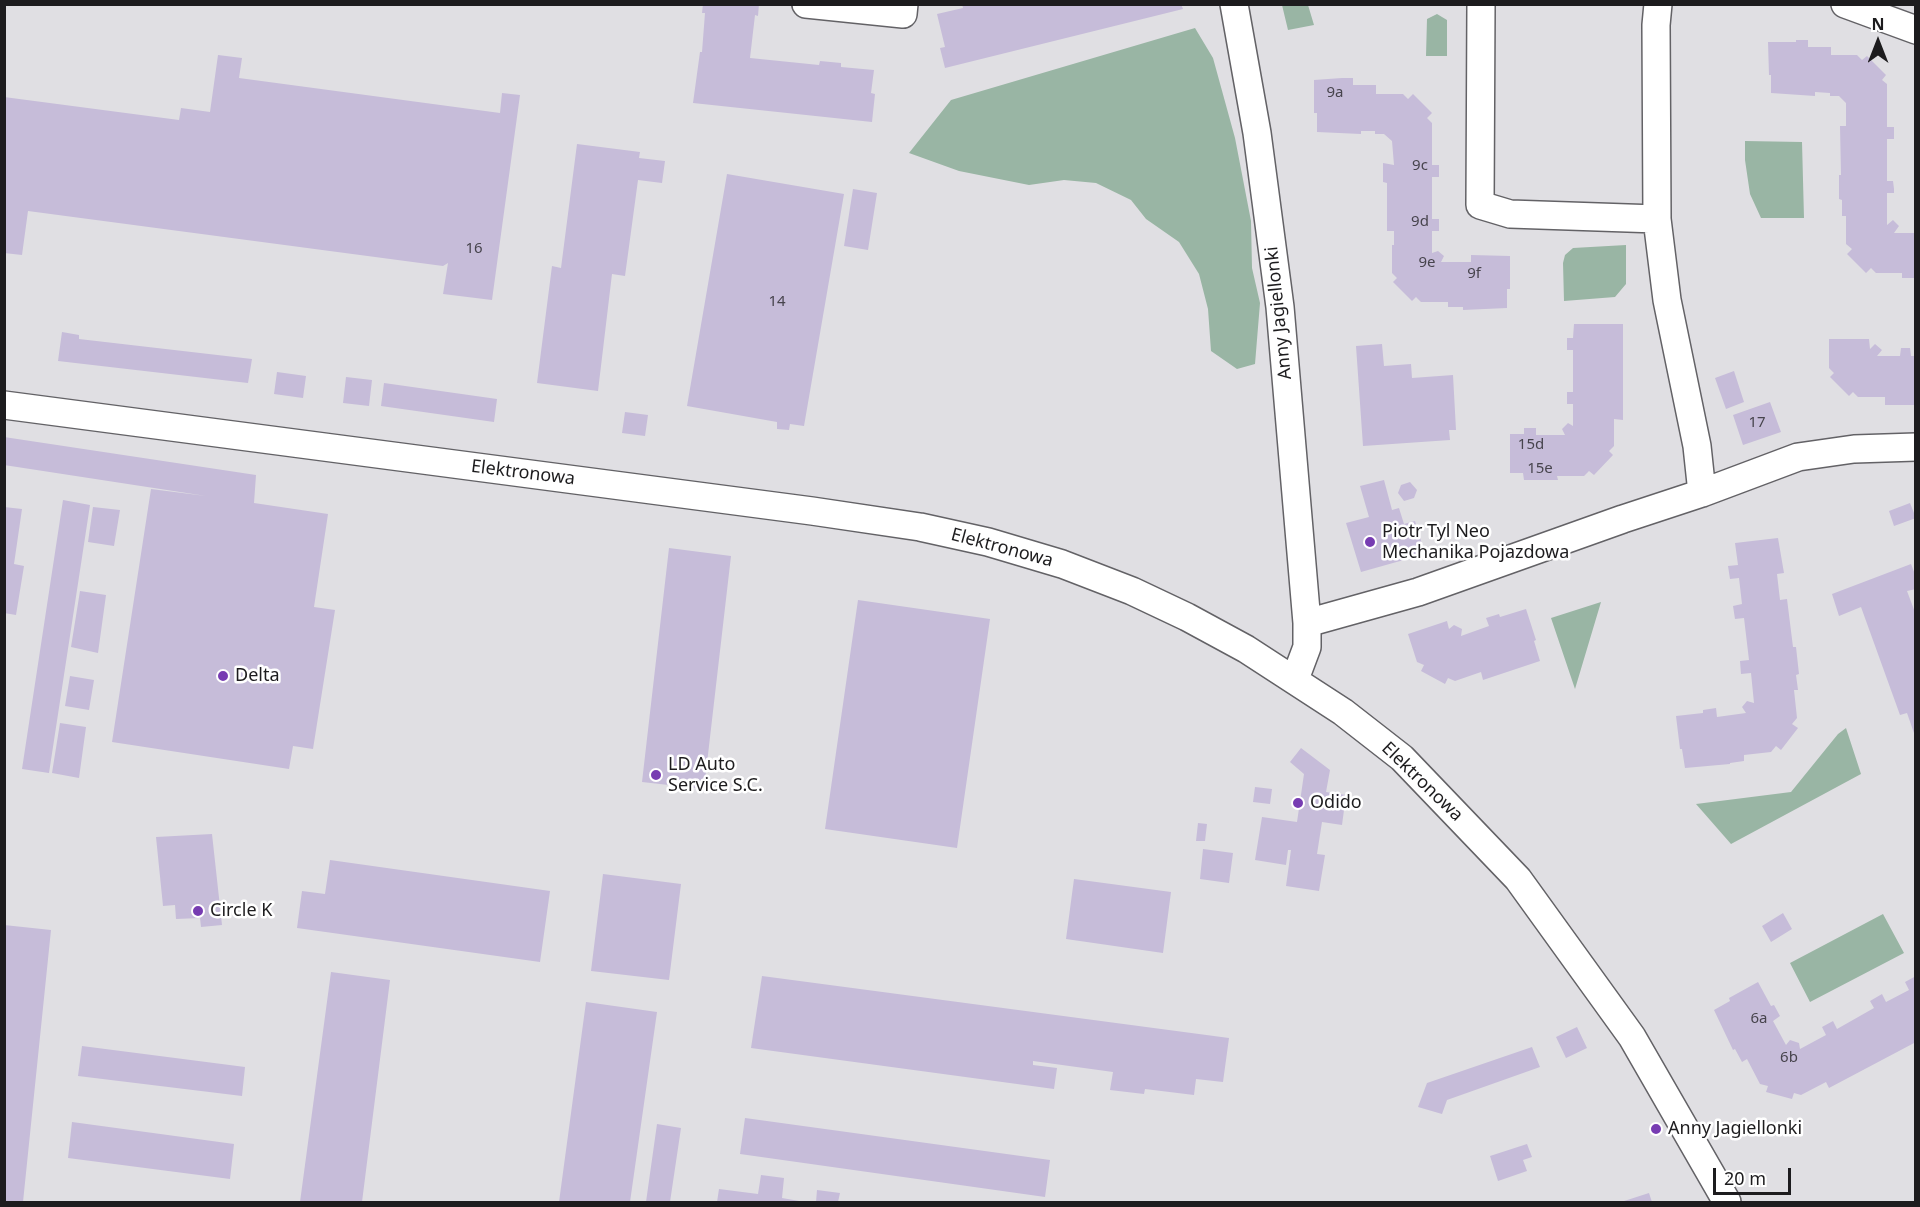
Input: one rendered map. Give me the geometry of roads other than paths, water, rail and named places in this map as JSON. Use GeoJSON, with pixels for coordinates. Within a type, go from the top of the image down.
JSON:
{"type":"FeatureCollection","features":[{"type":"Feature","properties":{"kind":"street"},"geometry":{"type":"LineString","coordinates":[[806,4],[903,14],[904,4]]}},
{"type":"Feature","properties":{"kind":"street","name":"Anny Jagiellonki"},"geometry":{"type":"LineString","coordinates":[[1234,4],[1257,133],[1280,307],[1307,623],[1307,647],[1295,679]]}},
{"type":"Feature","properties":{"kind":"street"},"geometry":{"type":"LineString","coordinates":[[1481,4],[1480,205],[1510,214],[1657,219]]}},
{"type":"Feature","properties":{"kind":"street"},"geometry":{"type":"LineString","coordinates":[[1658,4],[1656,25],[1657,219],[1666,300],[1696,446],[1702,493]]}},
{"type":"Feature","properties":{"kind":"street"},"geometry":{"type":"LineString","coordinates":[[1845,4],[1916,30]]}},
{"type":"Feature","properties":{"kind":"street","name":"Elektronowa"},"geometry":{"type":"LineString","coordinates":[[4,405],[920,527],[988,542],[1062,564],[1132,591],[1217,633],[1295,679],[1343,711],[1402,758],[1518,879],[1632,1037],[1727,1203]]}},
{"type":"Feature","properties":{"kind":"street"},"geometry":{"type":"LineString","coordinates":[[1307,623],[1418,592],[1798,457],[1854,449],[1916,447]]}},
{"type":"Feature","properties":{"kind":"place","name":"Piotr Tyl Neo Mechanika Pojazdowa"},"geometry":{"type":"Point","coordinates":[1370,542]}},
{"type":"Feature","properties":{"kind":"place","name":"Delta"},"geometry":{"type":"Point","coordinates":[223,676]}},
{"type":"Feature","properties":{"kind":"place","name":"LD Auto Service S.C."},"geometry":{"type":"Point","coordinates":[656,775]}},
{"type":"Feature","properties":{"kind":"place","name":"Odido"},"geometry":{"type":"Point","coordinates":[1298,803]}},
{"type":"Feature","properties":{"kind":"place","name":"Circle K"},"geometry":{"type":"Point","coordinates":[198,911]}},
{"type":"Feature","properties":{"kind":"place","name":"Anny Jagiellonki"},"geometry":{"type":"Point","coordinates":[1656,1129]}}]}
